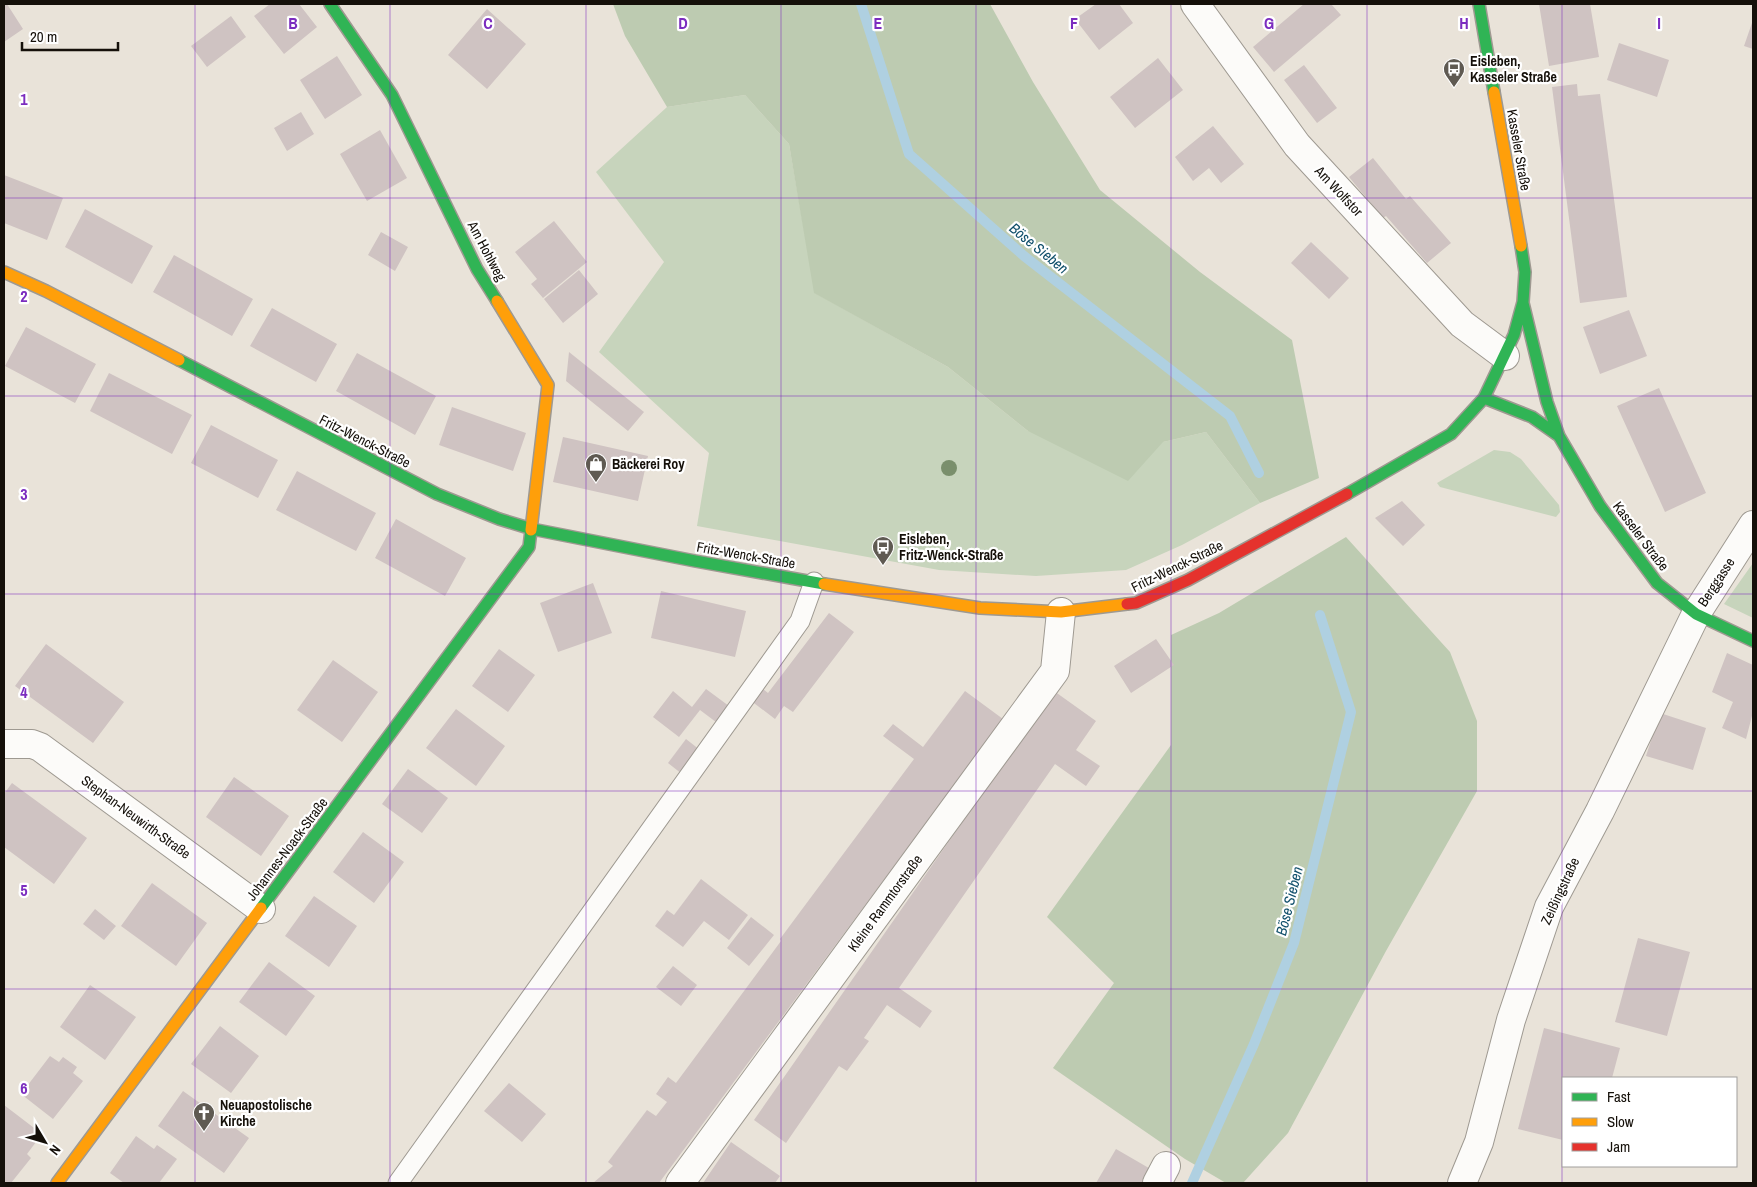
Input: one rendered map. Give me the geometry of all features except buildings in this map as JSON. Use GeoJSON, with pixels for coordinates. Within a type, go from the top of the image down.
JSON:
{"type":"FeatureCollection","features":[{"type":"Feature","properties":{"kind":"main road","name":"Am Hohlweg"},"geometry":{"type":"LineString","coordinates":[[330,4],[392,95],[477,269],[548,385],[532,529]]}},
{"type":"Feature","properties":{"kind":"main road","name":"Kasseler Straße"},"geometry":{"type":"LineString","coordinates":[[1479,4],[1524,272],[1523,302],[1514,335],[1484,398],[1533,416],[1558,436]]}},
{"type":"Feature","properties":{"kind":"main road","name":"Fritz-Wenck-Straße"},"geometry":{"type":"LineString","coordinates":[[4,272],[82,309],[355,453],[437,494],[480,512],[532,529],[695,561],[901,597],[980,608],[1061,612],[1136,603],[1188,580],[1384,474],[1451,434],[1484,398]]}},
{"type":"Feature","properties":{"kind":"main road","name":"Kasseler Straße"},"geometry":{"type":"LineString","coordinates":[[1523,302],[1547,402],[1558,436],[1600,506],[1657,583],[1696,614],[1753,641]]}},
{"type":"Feature","properties":{"kind":"main road","name":"Johannes-Noack-Straße"},"geometry":{"type":"LineString","coordinates":[[57,1183],[529,547],[532,529]]}},
{"type":"Feature","properties":{"kind":"street","name":"Am Wolfstor"},"geometry":{"type":"LineString","coordinates":[[1195,4],[1297,145],[1462,324],[1505,356]]}},
{"type":"Feature","properties":{"kind":"street","name":"Berggasse"},"geometry":{"type":"LineString","coordinates":[[1696,614],[1753,525]]}},
{"type":"Feature","properties":{"kind":"street","name":"Kleine Rammtorstraße"},"geometry":{"type":"LineString","coordinates":[[680,1183],[1055,671],[1061,612]]}},
{"type":"Feature","properties":{"kind":"street","name":"Zeißingstraße"},"geometry":{"type":"LineString","coordinates":[[1462,1183],[1479,1142],[1510,1020],[1550,907],[1604,803],[1696,614]]}},
{"type":"Feature","properties":{"kind":"street","name":"Stephan-Neuwirth-Straße"},"geometry":{"type":"LineString","coordinates":[[4,744],[32,744],[40,746],[261,909]]}},
{"type":"Feature","properties":{"kind":"lane"},"geometry":{"type":"LineString","coordinates":[[398,1183],[794,629],[800,620],[814,582]]}},
{"type":"Feature","properties":{"kind":"green space"},"geometry":{"type":"Polygon","coordinates":[[[613,4],[990,4],[1033,82],[1100,190],[1200,272],[1292,340],[1319,478],[1260,503],[1206,432],[1163,442],[1128,481],[1028,431],[948,367],[814,293],[789,144],[745,95],[667,107],[625,36],[613,4]]]}},
{"type":"Feature","properties":{"kind":"green space"},"geometry":{"type":"Polygon","coordinates":[[[745,95],[789,144],[815,293],[948,367],[1028,431],[1163,442],[1206,432],[1260,503],[1182,545],[1126,570],[1036,576],[939,570],[697,526],[709,453],[599,352],[664,262],[596,172],[667,107],[745,95]]]}},
{"type":"Feature","properties":{"kind":"green space"},"geometry":{"type":"Polygon","coordinates":[[[1494,450],[1510,452],[1521,459],[1559,505],[1560,512],[1556,517],[1440,487],[1437,483],[1494,450]]]}},
{"type":"Feature","properties":{"kind":"green space"},"geometry":{"type":"Polygon","coordinates":[[[1346,537],[1450,652],[1477,721],[1477,791],[1386,951],[1288,1133],[1243,1183],[1226,1183],[1185,1159],[1053,1068],[1114,983],[1047,917],[1171,745],[1171,635],[1219,613],[1346,537]]]}},
{"type":"Feature","properties":{"kind":"green space"},"geometry":{"type":"Polygon","coordinates":[[[1753,563],[1753,618],[1724,604],[1753,563]]]}},
{"type":"Feature","properties":{"kind":"waterway","name":"Böse Sieben"},"geometry":{"type":"LineString","coordinates":[[861,4],[909,154],[1024,256],[1230,416],[1259,473]]}},
{"type":"Feature","properties":{"kind":"waterway","name":"Böse Sieben"},"geometry":{"type":"LineString","coordinates":[[1192,1183],[1254,1044],[1294,943],[1351,712],[1320,615]]}},
{"type":"Feature","properties":{"kind":"traffic: fast"},"geometry":{"type":"LineString","coordinates":[[330,4],[392,95],[477,269],[497,301]]}},
{"type":"Feature","properties":{"kind":"traffic: fast"},"geometry":{"type":"LineString","coordinates":[[1479,4],[1494,92]]}},
{"type":"Feature","properties":{"kind":"traffic: fast"},"geometry":{"type":"LineString","coordinates":[[1347,494],[1451,434],[1484,398],[1514,335],[1523,302],[1525,272],[1521,246]]}},
{"type":"Feature","properties":{"kind":"traffic: fast"},"geometry":{"type":"LineString","coordinates":[[1523,303],[1547,402],[1559,436],[1600,506],[1657,583],[1696,614],[1753,641]]}},
{"type":"Feature","properties":{"kind":"traffic: fast"},"geometry":{"type":"LineString","coordinates":[[179,360],[437,494],[499,519],[532,529],[824,584]]}},
{"type":"Feature","properties":{"kind":"traffic: fast"},"geometry":{"type":"LineString","coordinates":[[1484,398],[1532,417],[1559,436]]}},
{"type":"Feature","properties":{"kind":"traffic: fast"},"geometry":{"type":"LineString","coordinates":[[261,908],[529,547],[531,530]]}},
{"type":"Feature","properties":{"kind":"traffic: slow"},"geometry":{"type":"LineString","coordinates":[[1494,92],[1521,246]]}},
{"type":"Feature","properties":{"kind":"traffic: slow"},"geometry":{"type":"LineString","coordinates":[[4,272],[46,291],[179,360]]}},
{"type":"Feature","properties":{"kind":"traffic: slow"},"geometry":{"type":"LineString","coordinates":[[497,301],[548,385],[531,530]]}},
{"type":"Feature","properties":{"kind":"traffic: slow"},"geometry":{"type":"LineString","coordinates":[[824,584],[980,608],[1061,612],[1127,604]]}},
{"type":"Feature","properties":{"kind":"traffic: slow"},"geometry":{"type":"LineString","coordinates":[[57,1183],[261,908]]}},
{"type":"Feature","properties":{"kind":"traffic: jam"},"geometry":{"type":"LineString","coordinates":[[1127,604],[1136,603],[1188,580],[1347,494]]}},
{"type":"Feature","properties":{"kind":"place","name":"Eisleben, Kasseler Straße"},"geometry":{"type":"Point","coordinates":[1454,88]}},
{"type":"Feature","properties":{"kind":"place","name":"Bäckerei Roy"},"geometry":{"type":"Point","coordinates":[596,483]}},
{"type":"Feature","properties":{"kind":"place","name":"Eisleben, Fritz-Wenck-Straße"},"geometry":{"type":"Point","coordinates":[883,566]}},
{"type":"Feature","properties":{"kind":"place","name":"Neuapostolische Kirche"},"geometry":{"type":"Point","coordinates":[204,1132]}}]}
